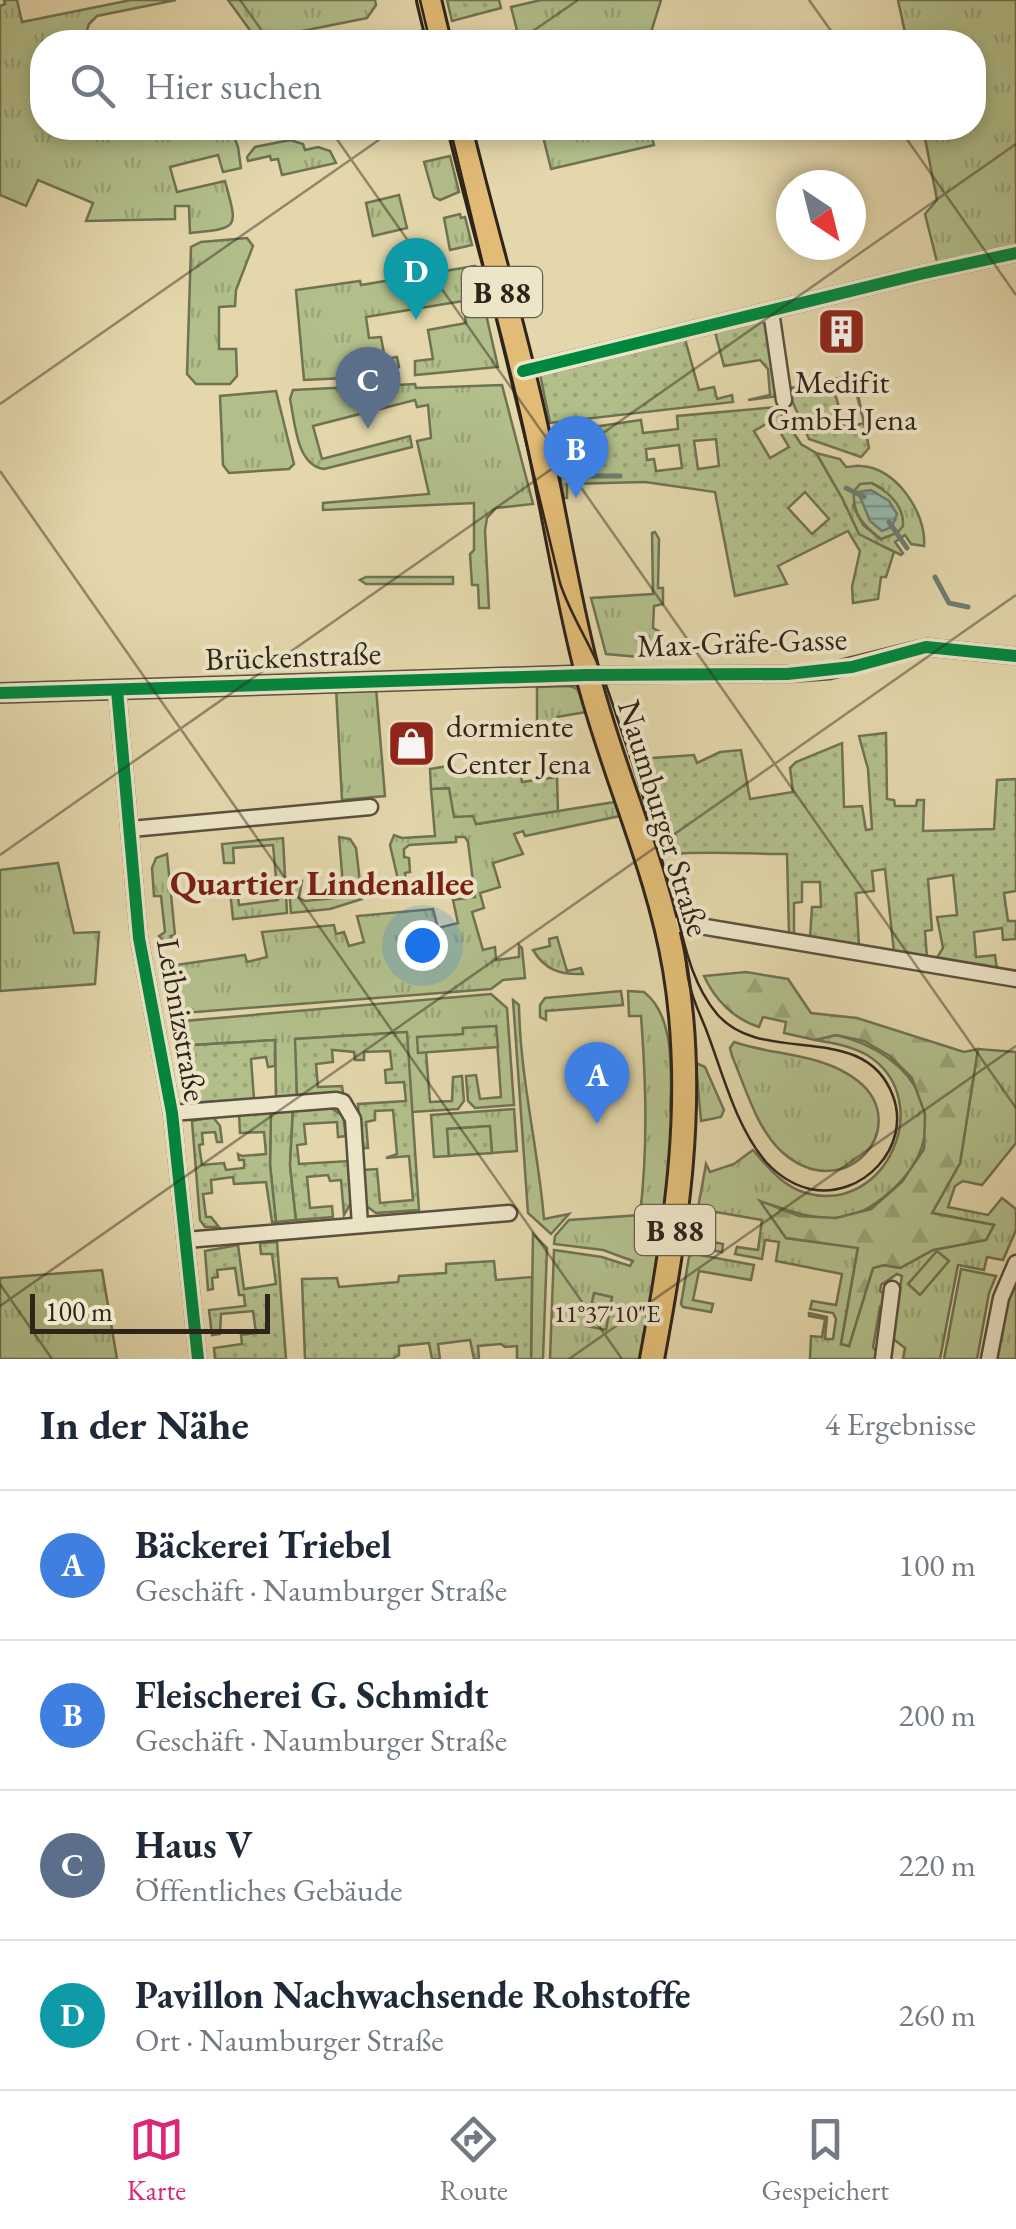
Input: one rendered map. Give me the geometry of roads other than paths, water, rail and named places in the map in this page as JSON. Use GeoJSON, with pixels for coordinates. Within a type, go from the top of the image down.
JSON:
{"type":"FeatureCollection","features":[{"type":"Feature","properties":{"kind":"main road"},"geometry":{"type":"LineString","coordinates":[[429,0],[436,30]]}},
{"type":"Feature","properties":{"kind":"main road","name":"Naumburger Straße"},"geometry":{"type":"LineString","coordinates":[[463,140],[523,371],[587,675],[675,970],[685,1118],[682,1175],[670,1268],[652,1359]]}},
{"type":"Feature","properties":{"kind":"street"},"geometry":{"type":"LineString","coordinates":[[523,371],[1016,254]]}},
{"type":"Feature","properties":{"kind":"street"},"geometry":{"type":"LineString","coordinates":[[770,311],[784,400]]}},
{"type":"Feature","properties":{"kind":"street","name":"Max-Gräfe-Gasse"},"geometry":{"type":"LineString","coordinates":[[587,675],[829,671],[926,647],[1016,656]]}},
{"type":"Feature","properties":{"kind":"street","name":"Brückenstraße"},"geometry":{"type":"LineString","coordinates":[[0,693],[587,675]]}},
{"type":"Feature","properties":{"kind":"street","name":"Leibnizstraße"},"geometry":{"type":"LineString","coordinates":[[118,690],[139,938],[172,1112],[198,1359]]}},
{"type":"Feature","properties":{"kind":"street"},"geometry":{"type":"LineString","coordinates":[[131,829],[370,807]]}},
{"type":"Feature","properties":{"kind":"street"},"geometry":{"type":"LineString","coordinates":[[665,926],[707,926],[1016,978]]}},
{"type":"Feature","properties":{"kind":"street"},"geometry":{"type":"LineString","coordinates":[[172,1112],[343,1102],[353,1118],[360,1225]]}},
{"type":"Feature","properties":{"kind":"street"},"geometry":{"type":"LineString","coordinates":[[186,1240],[509,1213]]}},
{"type":"Feature","properties":{"kind":"street"},"geometry":{"type":"LineString","coordinates":[[989,1359],[1001,1298],[1016,1263]]}},
{"type":"Feature","properties":{"kind":"street"},"geometry":{"type":"LineString","coordinates":[[884,1359],[892,1289]]}},
{"type":"Feature","properties":{"kind":"water"},"geometry":{"type":"Polygon","coordinates":[[[871,490],[889,501],[897,514],[892,527],[882,531],[870,521],[858,492],[871,490]]]}},
{"type":"Feature","properties":{"kind":"waterway"},"geometry":{"type":"LineString","coordinates":[[562,476],[620,476]]}},
{"type":"Feature","properties":{"kind":"waterway"},"geometry":{"type":"LineString","coordinates":[[846,488],[864,497]]}},
{"type":"Feature","properties":{"kind":"waterway"},"geometry":{"type":"LineString","coordinates":[[889,522],[907,548]]}},
{"type":"Feature","properties":{"kind":"waterway"},"geometry":{"type":"LineString","coordinates":[[935,577],[949,603],[968,607]]}},
{"type":"Feature","properties":{"kind":"tram line"},"geometry":{"type":"LineString","coordinates":[[420,0],[427,30]]}},
{"type":"Feature","properties":{"kind":"tram line"},"geometry":{"type":"LineString","coordinates":[[453,140],[560,583],[604,679],[698,984],[717,1014],[737,1030],[760,1039],[837,1050],[860,1058],[879,1072],[893,1096],[895,1134],[889,1151],[864,1178],[829,1190],[810,1189],[786,1179],[766,1162],[746,1133],[731,1100],[692,995],[684,944]]}},
{"type":"Feature","properties":{"kind":"place","name":"Pavillon Nachwachsende Rohstoffe"},"geometry":{"type":"Point","coordinates":[416,320]}},
{"type":"Feature","properties":{"kind":"place","name":"Medifit GmbH Jena"},"geometry":{"type":"Point","coordinates":[842,332]}},
{"type":"Feature","properties":{"kind":"place","name":"Haus V"},"geometry":{"type":"Point","coordinates":[368,429]}},
{"type":"Feature","properties":{"kind":"place","name":"Fleischerei G. Schmidt"},"geometry":{"type":"Point","coordinates":[576,498]}},
{"type":"Feature","properties":{"kind":"place","name":"dormiente Center Jena"},"geometry":{"type":"Point","coordinates":[411,744]}},
{"type":"Feature","properties":{"kind":"place","name":"Bäckerei Triebel"},"geometry":{"type":"Point","coordinates":[597,1124]}},
{"type":"Feature","properties":{"kind":"district","name":"Quartier Lindenallee"},"geometry":{"type":"Point","coordinates":[322,882]}}]}
